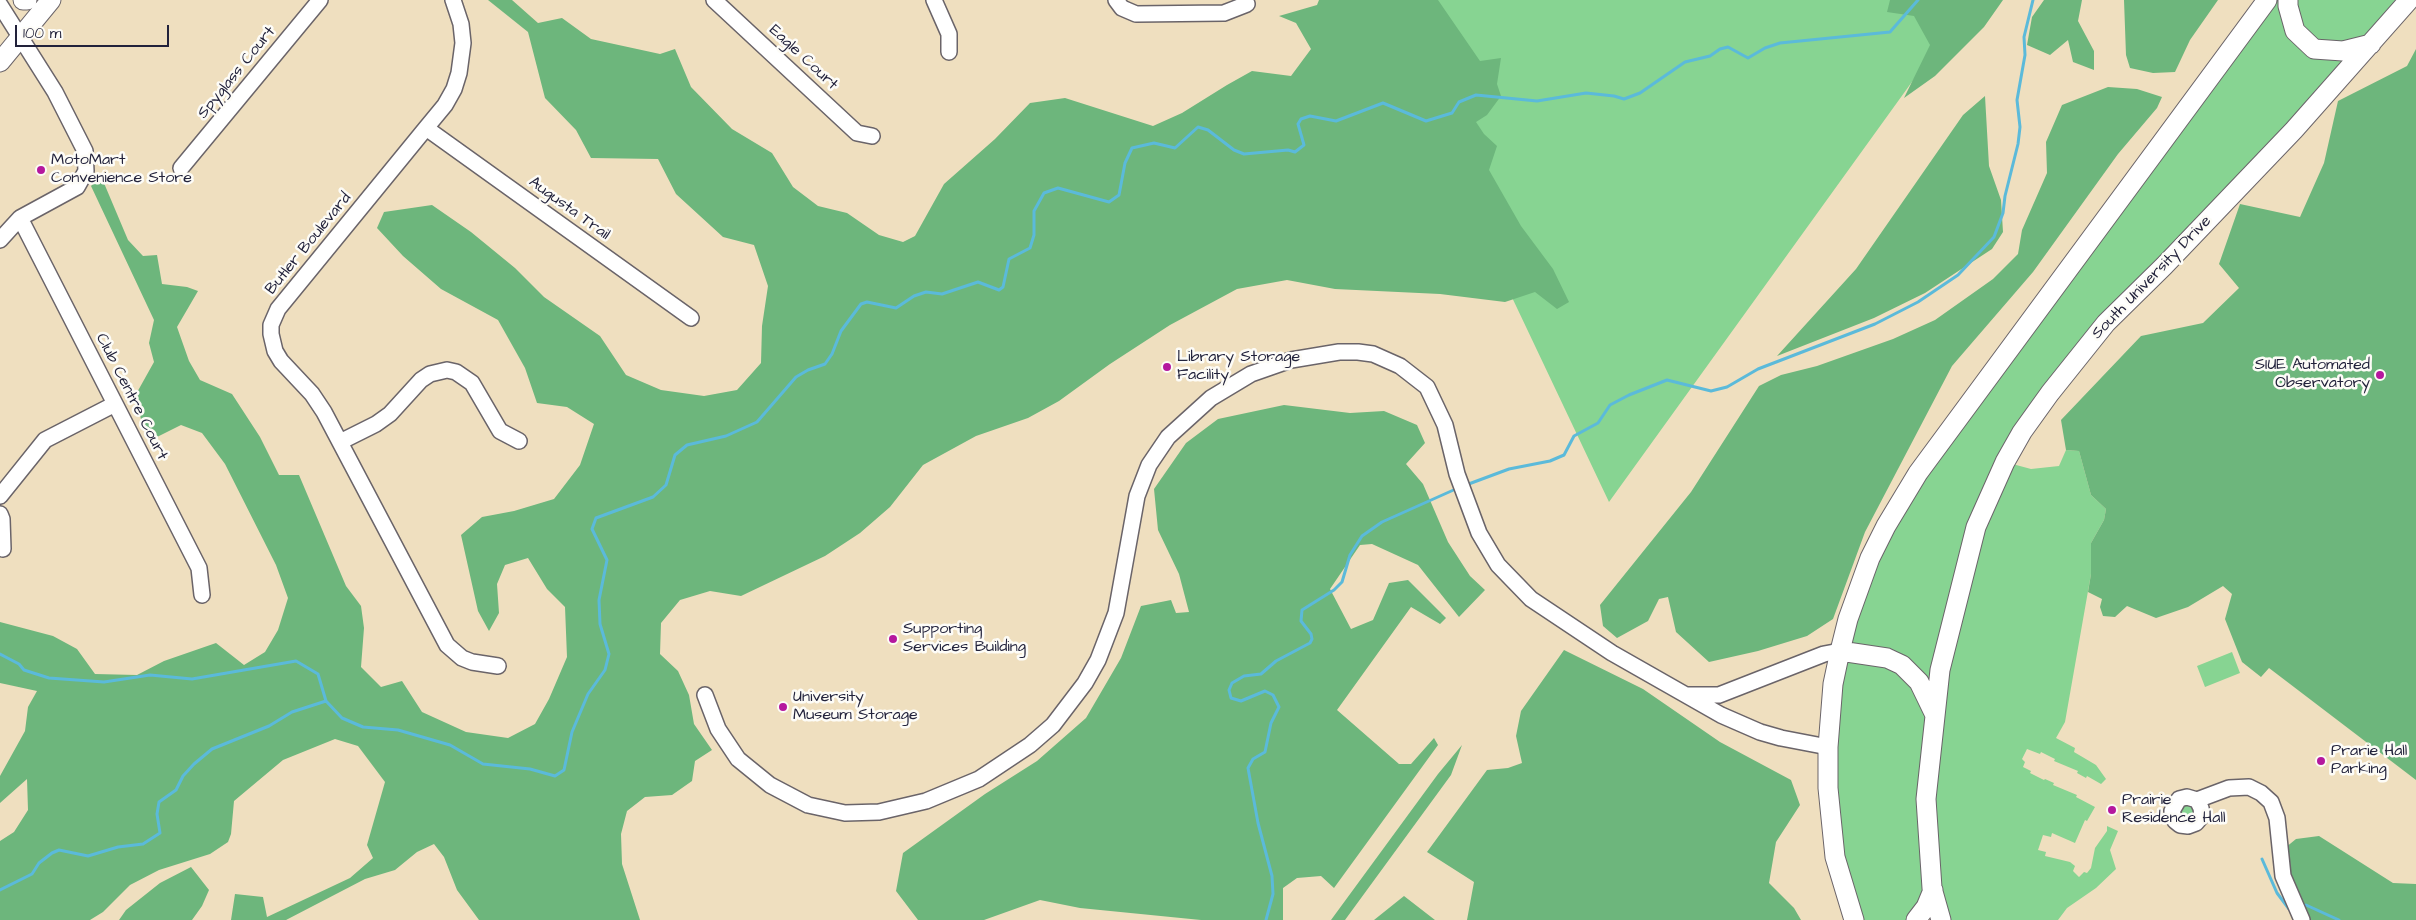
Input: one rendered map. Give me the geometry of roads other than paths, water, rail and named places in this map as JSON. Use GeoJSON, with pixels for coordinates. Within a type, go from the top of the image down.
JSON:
{"type":"FeatureCollection","features":[{"type":"Feature","properties":{"kind":"main road"},"geometry":{"type":"LineString","coordinates":[[0,62],[50,0]]}},
{"type":"Feature","properties":{"kind":"main road"},"geometry":{"type":"LineString","coordinates":[[1863,920],[1848,915],[1837,895],[1836,860],[1829,796],[1828,747],[1831,700],[1840,650],[1848,619],[1870,558],[1886,526],[1918,473],[2267,0]]}},
{"type":"Feature","properties":{"kind":"main road"},"geometry":{"type":"LineString","coordinates":[[2288,0],[2295,31],[2314,49],[2343,51],[2371,44]]}},
{"type":"Feature","properties":{"kind":"main road","name":"South University Drive"},"geometry":{"type":"LineString","coordinates":[[1941,920],[1933,890],[1926,799],[1940,670],[1976,527],[1999,474],[2022,432],[2106,323],[2217,211],[2371,44],[2409,0]]}},
{"type":"Feature","properties":{"kind":"main road"},"geometry":{"type":"LineString","coordinates":[[1840,650],[1887,658],[1902,665],[1919,682],[1936,717]]}},
{"type":"Feature","properties":{"kind":"main road"},"geometry":{"type":"LineString","coordinates":[[1916,920],[1926,907],[1933,890]]}},
{"type":"Feature","properties":{"kind":"street","name":"Spyglass Court"},"geometry":{"type":"LineString","coordinates":[[181,168],[320,0]]}},
{"type":"Feature","properties":{"kind":"street","name":"Butler Boulevard"},"geometry":{"type":"LineString","coordinates":[[453,0],[461,24],[464,43],[460,73],[445,105],[278,309],[271,325],[272,343],[275,351],[312,394],[340,442],[447,645],[462,658],[472,662],[498,666]]}},
{"type":"Feature","properties":{"kind":"street"},"geometry":{"type":"LineString","coordinates":[[934,0],[949,34],[949,52]]}},
{"type":"Feature","properties":{"kind":"street"},"geometry":{"type":"LineString","coordinates":[[1116,0],[1122,8],[1136,14],[1224,13],[1247,4]]}},
{"type":"Feature","properties":{"kind":"street","name":"Eagle Court"},"geometry":{"type":"LineString","coordinates":[[719,2],[857,133],[872,136]]}},
{"type":"Feature","properties":{"kind":"street"},"geometry":{"type":"LineString","coordinates":[[0,5],[55,92],[77,132],[85,151],[86,171],[77,188],[20,218],[0,240]]}},
{"type":"Feature","properties":{"kind":"street","name":"Augusta Trail"},"geometry":{"type":"LineString","coordinates":[[426,128],[691,318]]}},
{"type":"Feature","properties":{"kind":"street","name":"Club Centre Court"},"geometry":{"type":"LineString","coordinates":[[20,218],[199,568],[202,595]]}},
{"type":"Feature","properties":{"kind":"street"},"geometry":{"type":"LineString","coordinates":[[705,696],[718,729],[738,759],[770,785],[808,805],[846,813],[879,812],[926,801],[979,779],[1030,745],[1053,725],[1085,683],[1098,660],[1116,613],[1136,496],[1149,465],[1168,437],[1211,398],[1252,374],[1291,360],[1339,352],[1358,352],[1387,359],[1413,374],[1427,387],[1444,425],[1457,474],[1479,533],[1498,566],[1513,583],[1558,619],[1683,695],[1760,732],[1828,747]]}},
{"type":"Feature","properties":{"kind":"street"},"geometry":{"type":"LineString","coordinates":[[340,442],[361,433],[383,419],[421,380],[430,374],[447,370],[456,372],[472,383],[500,431],[519,441]]}},
{"type":"Feature","properties":{"kind":"street"},"geometry":{"type":"LineString","coordinates":[[0,496],[45,440],[115,404]]}},
{"type":"Feature","properties":{"kind":"street"},"geometry":{"type":"LineString","coordinates":[[0,514],[2,519],[3,549]]}},
{"type":"Feature","properties":{"kind":"street"},"geometry":{"type":"LineString","coordinates":[[1683,695],[1720,695],[1824,654],[1840,650]]}},
{"type":"Feature","properties":{"kind":"street"},"geometry":{"type":"LineString","coordinates":[[2197,800],[2217,792],[2242,786],[2255,789],[2271,802],[2278,818],[2283,876],[2302,920]]}},
{"type":"Feature","properties":{"kind":"waterway"},"geometry":{"type":"LineString","coordinates":[[0,654],[19,664],[24,670],[49,678],[104,682],[150,675],[192,679],[296,661],[318,674],[326,701],[342,718],[363,727],[398,730],[450,745],[483,764],[530,769],[555,776],[564,770],[572,732],[588,694],[605,670],[609,654],[600,624],[599,600],[607,560],[592,529],[596,518],[653,497],[666,485],[675,455],[687,445],[726,436],[757,422],[796,377],[825,364],[832,354],[841,331],[861,304],[867,302],[896,308],[914,296],[926,292],[942,294],[978,282],[999,290],[1003,287],[1009,259],[1030,248],[1034,235],[1034,211],[1044,193],[1058,188],[1109,202],[1119,195],[1125,163],[1132,148],[1154,143],[1175,148],[1198,127],[1208,130],[1234,150],[1244,154],[1288,150],[1295,152],[1304,145],[1298,124],[1301,119],[1310,116],[1336,121],[1383,103],[1426,121],[1452,113],[1459,102],[1476,95],[1537,101],[1586,93],[1624,99],[1640,93],[1685,62],[1710,56],[1720,49],[1728,47],[1748,58],[1765,48],[1780,43],[1890,32],[1918,0]]}},
{"type":"Feature","properties":{"kind":"waterway"},"geometry":{"type":"LineString","coordinates":[[1466,485],[1509,469],[1550,461],[1564,455],[1574,436],[1598,423],[1610,405],[1629,395],[1667,380],[1711,391],[1727,387],[1758,369],[1875,324],[1918,302],[1958,275],[1994,237],[2003,213],[2005,196],[2018,144],[2020,127],[2017,100],[2025,55],[2024,37],[2033,0]]}},
{"type":"Feature","properties":{"kind":"waterway"},"geometry":{"type":"LineString","coordinates":[[1266,920],[1273,894],[1272,876],[1258,823],[1248,768],[1253,759],[1265,752],[1271,723],[1279,707],[1273,695],[1265,691],[1241,701],[1231,698],[1229,690],[1232,683],[1244,676],[1261,674],[1276,661],[1310,643],[1312,639],[1311,634],[1301,621],[1302,610],[1334,590],[1342,582],[1350,555],[1362,536],[1382,522],[1458,488]]}},
{"type":"Feature","properties":{"kind":"waterway"},"geometry":{"type":"LineString","coordinates":[[0,890],[32,874],[39,863],[59,850],[88,856],[118,847],[143,844],[160,833],[157,814],[159,802],[176,790],[183,776],[212,749],[269,726],[292,712],[326,701]]}},
{"type":"Feature","properties":{"kind":"waterway"},"geometry":{"type":"LineString","coordinates":[[2262,859],[2277,893],[2289,909]]}},
{"type":"Feature","properties":{"kind":"waterway"},"geometry":{"type":"LineString","coordinates":[[2306,905],[2339,920]]}},
{"type":"Feature","properties":{"kind":"place","name":"MotoMart Convenience Store"},"geometry":{"type":"Point","coordinates":[41,170]}},
{"type":"Feature","properties":{"kind":"place","name":"Library Storage Facility"},"geometry":{"type":"Point","coordinates":[1167,367]}},
{"type":"Feature","properties":{"kind":"place","name":"SIUE Automated Observatory"},"geometry":{"type":"Point","coordinates":[2380,375]}},
{"type":"Feature","properties":{"kind":"place","name":"Supporting Services Building"},"geometry":{"type":"Point","coordinates":[893,639]}},
{"type":"Feature","properties":{"kind":"place","name":"University Museum Storage"},"geometry":{"type":"Point","coordinates":[783,707]}},
{"type":"Feature","properties":{"kind":"place","name":"Prarie Hall Parking"},"geometry":{"type":"Point","coordinates":[2321,761]}},
{"type":"Feature","properties":{"kind":"place","name":"Prairie Residence Hall"},"geometry":{"type":"Point","coordinates":[2112,810]}}]}
